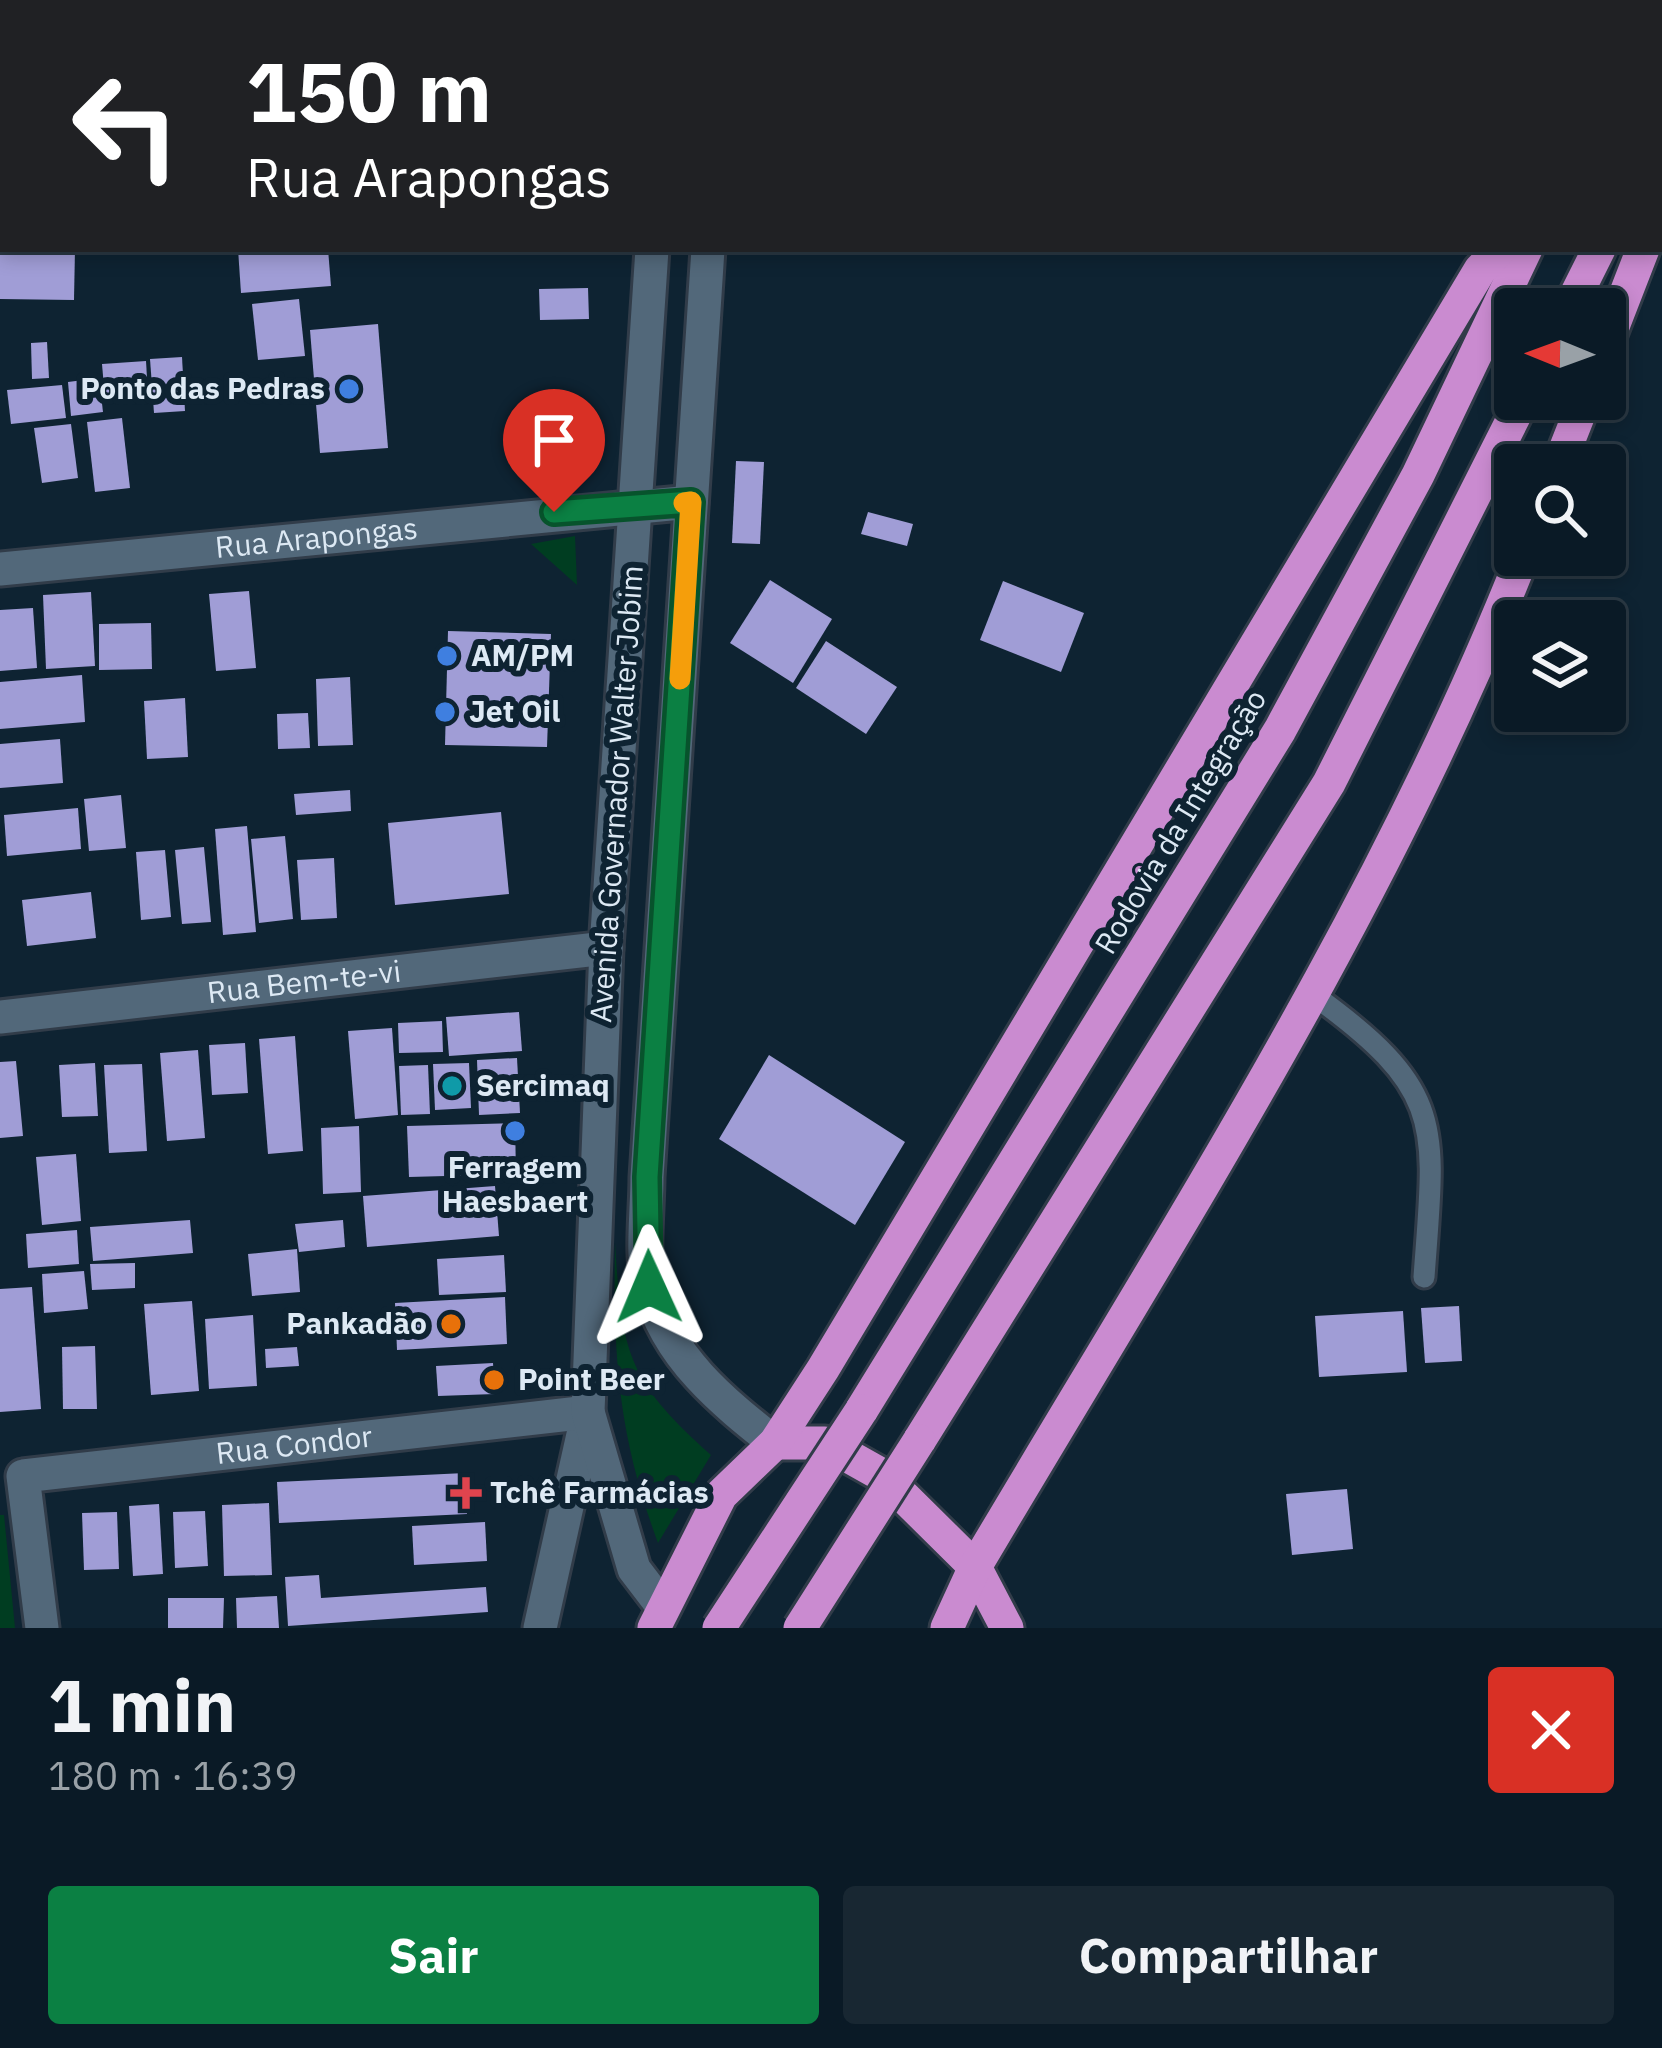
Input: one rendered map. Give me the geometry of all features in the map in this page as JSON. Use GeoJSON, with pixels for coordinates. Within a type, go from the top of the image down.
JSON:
{"type":"FeatureCollection","features":[{"type":"Feature","properties":{"kind":"highway"},"geometry":{"type":"LineString","coordinates":[[664,1621],[721,1495],[775,1443],[1480,270],[1497,252]]}},
{"type":"Feature","properties":{"kind":"highway","name":"Rodovia da Integração"},"geometry":{"type":"LineString","coordinates":[[718,1628],[861,1411],[1280,730],[1418,475],[1525,252]]}},
{"type":"Feature","properties":{"kind":"highway"},"geometry":{"type":"LineString","coordinates":[[1580,288],[1598,252]]}},
{"type":"Feature","properties":{"kind":"highway"},"geometry":{"type":"LineString","coordinates":[[1626,293],[1642,252]]}},
{"type":"Feature","properties":{"kind":"highway"},"geometry":{"type":"LineString","coordinates":[[800,1628],[1329,783],[1512,420]]}},
{"type":"Feature","properties":{"kind":"highway"},"geometry":{"type":"LineString","coordinates":[[947,1628],[975,1567],[1315,996],[1480,664],[1515,576]]}},
{"type":"Feature","properties":{"kind":"highway"},"geometry":{"type":"LineString","coordinates":[[775,1443],[825,1443],[882,1475],[975,1567],[1007,1628]]}},
{"type":"Feature","properties":{"kind":"main road","name":"Avenida Governador Walter Jobim"},"geometry":{"type":"LineString","coordinates":[[539,1628],[588,1412],[606,948],[652,252]]}},
{"type":"Feature","properties":{"kind":"main road","name":"Avenida Governador Walter Jobim"},"geometry":{"type":"LineString","coordinates":[[708,252],[647,1177],[649,1287],[672,1340],[712,1394],[775,1443]]}},
{"type":"Feature","properties":{"kind":"main road","name":"Rua Arapongas"},"geometry":{"type":"LineString","coordinates":[[0,569],[691,502]]}},
{"type":"Feature","properties":{"kind":"main road","name":"Rua Bem-te-vi"},"geometry":{"type":"LineString","coordinates":[[0,1017],[606,948]]}},
{"type":"Feature","properties":{"kind":"main road","name":"Avenida Governador Walter Jobim"},"geometry":{"type":"LineString","coordinates":[[588,1412],[634,1569],[664,1621]]}},
{"type":"Feature","properties":{"kind":"main road","name":"Rua Condor"},"geometry":{"type":"LineString","coordinates":[[12,1478],[588,1412]]}},
{"type":"Feature","properties":{"kind":"main road"},"geometry":{"type":"LineString","coordinates":[[12,1478],[41,1628]]}},
{"type":"Feature","properties":{"kind":"lane"},"geometry":{"type":"LineString","coordinates":[[1315,996],[1402,1070],[1420,1102],[1433,1159],[1424,1277]]}},
{"type":"Feature","properties":{"kind":"green space"},"geometry":{"type":"Polygon","coordinates":[[[575,536],[577,585],[531,544],[575,536]]]}},
{"type":"Feature","properties":{"kind":"green space"},"geometry":{"type":"Polygon","coordinates":[[[615,1243],[621,1312],[634,1362],[662,1406],[711,1455],[658,1543],[626,1430],[615,1323],[615,1243]]]}},
{"type":"Feature","properties":{"kind":"green space"},"geometry":{"type":"Polygon","coordinates":[[[0,1515],[4,1515],[15,1628],[0,1628],[0,1515]]]}},
{"type":"Feature","properties":{"kind":"building"},"geometry":{"type":"Polygon","coordinates":[[[0,252],[75,252],[74,300],[0,299],[0,252]]]}},
{"type":"Feature","properties":{"kind":"building"},"geometry":{"type":"Polygon","coordinates":[[[238,252],[328,252],[331,286],[241,293],[238,252]]]}},
{"type":"Feature","properties":{"kind":"building"},"geometry":{"type":"Polygon","coordinates":[[[588,288],[589,319],[540,320],[539,289],[588,288]]]}},
{"type":"Feature","properties":{"kind":"building"},"geometry":{"type":"Polygon","coordinates":[[[299,299],[305,356],[258,360],[252,304],[299,299]]]}},
{"type":"Feature","properties":{"kind":"building","name":"Ponto das Pedras"},"geometry":{"type":"Polygon","coordinates":[[[378,324],[388,448],[320,453],[310,330],[378,324]]]}},
{"type":"Feature","properties":{"kind":"building"},"geometry":{"type":"Polygon","coordinates":[[[47,342],[49,378],[32,379],[31,343],[47,342]]]}},
{"type":"Feature","properties":{"kind":"building"},"geometry":{"type":"Polygon","coordinates":[[[182,357],[185,411],[154,413],[150,359],[182,357]]]}},
{"type":"Feature","properties":{"kind":"building"},"geometry":{"type":"Polygon","coordinates":[[[146,361],[148,395],[105,399],[102,364],[146,361]]]}},
{"type":"Feature","properties":{"kind":"building"},"geometry":{"type":"Polygon","coordinates":[[[99,378],[103,412],[71,416],[68,382],[99,378]]]}},
{"type":"Feature","properties":{"kind":"building"},"geometry":{"type":"Polygon","coordinates":[[[62,385],[66,418],[11,424],[7,390],[62,385]]]}},
{"type":"Feature","properties":{"kind":"building"},"geometry":{"type":"Polygon","coordinates":[[[122,418],[130,488],[95,492],[87,422],[122,418]]]}},
{"type":"Feature","properties":{"kind":"building"},"geometry":{"type":"Polygon","coordinates":[[[71,424],[78,478],[42,483],[34,428],[71,424]]]}},
{"type":"Feature","properties":{"kind":"building"},"geometry":{"type":"Polygon","coordinates":[[[736,461],[764,462],[760,544],[732,543],[736,461]]]}},
{"type":"Feature","properties":{"kind":"building"},"geometry":{"type":"Polygon","coordinates":[[[868,512],[913,524],[907,546],[861,534],[868,512]]]}},
{"type":"Feature","properties":{"kind":"building"},"geometry":{"type":"Polygon","coordinates":[[[770,580],[832,619],[793,683],[730,643],[770,580]]]}},
{"type":"Feature","properties":{"kind":"building"},"geometry":{"type":"Polygon","coordinates":[[[1003,581],[1084,613],[1061,672],[980,640],[1003,581]]]}},
{"type":"Feature","properties":{"kind":"building"},"geometry":{"type":"Polygon","coordinates":[[[249,591],[256,668],[216,671],[209,594],[249,591]]]}},
{"type":"Feature","properties":{"kind":"building"},"geometry":{"type":"Polygon","coordinates":[[[91,592],[95,666],[46,669],[43,595],[91,592]]]}},
{"type":"Feature","properties":{"kind":"building"},"geometry":{"type":"Polygon","coordinates":[[[33,608],[37,668],[0,671],[0,610],[33,608]]]}},
{"type":"Feature","properties":{"kind":"building"},"geometry":{"type":"Polygon","coordinates":[[[151,623],[152,669],[99,670],[99,624],[151,623]]]}},
{"type":"Feature","properties":{"kind":"building"},"geometry":{"type":"Polygon","coordinates":[[[448,631],[551,634],[547,747],[445,745],[448,631]]]}},
{"type":"Feature","properties":{"kind":"building"},"geometry":{"type":"Polygon","coordinates":[[[826,641],[897,687],[866,734],[796,688],[826,641]]]}},
{"type":"Feature","properties":{"kind":"building"},"geometry":{"type":"Polygon","coordinates":[[[82,675],[85,722],[0,729],[0,682],[82,675]]]}},
{"type":"Feature","properties":{"kind":"building"},"geometry":{"type":"Polygon","coordinates":[[[350,677],[353,745],[318,746],[316,679],[350,677]]]}},
{"type":"Feature","properties":{"kind":"building"},"geometry":{"type":"Polygon","coordinates":[[[185,698],[188,757],[147,759],[144,701],[185,698]]]}},
{"type":"Feature","properties":{"kind":"building"},"geometry":{"type":"Polygon","coordinates":[[[308,713],[310,748],[278,749],[277,714],[308,713]]]}},
{"type":"Feature","properties":{"kind":"building"},"geometry":{"type":"Polygon","coordinates":[[[60,739],[63,783],[0,788],[0,744],[60,739]]]}},
{"type":"Feature","properties":{"kind":"building"},"geometry":{"type":"Polygon","coordinates":[[[350,790],[351,811],[296,815],[294,794],[350,790]]]}},
{"type":"Feature","properties":{"kind":"building"},"geometry":{"type":"Polygon","coordinates":[[[121,795],[126,848],[89,851],[84,799],[121,795]]]}},
{"type":"Feature","properties":{"kind":"building"},"geometry":{"type":"Polygon","coordinates":[[[78,808],[81,849],[7,856],[4,815],[78,808]]]}},
{"type":"Feature","properties":{"kind":"building"},"geometry":{"type":"Polygon","coordinates":[[[501,812],[509,894],[395,905],[388,823],[501,812]]]}},
{"type":"Feature","properties":{"kind":"building"},"geometry":{"type":"Polygon","coordinates":[[[247,826],[256,932],[223,935],[215,829],[247,826]]]}},
{"type":"Feature","properties":{"kind":"building"},"geometry":{"type":"Polygon","coordinates":[[[285,836],[293,919],[259,923],[251,839],[285,836]]]}},
{"type":"Feature","properties":{"kind":"building"},"geometry":{"type":"Polygon","coordinates":[[[204,847],[211,922],[182,924],[175,850],[204,847]]]}},
{"type":"Feature","properties":{"kind":"building"},"geometry":{"type":"Polygon","coordinates":[[[165,850],[171,917],[141,920],[136,852],[165,850]]]}},
{"type":"Feature","properties":{"kind":"building"},"geometry":{"type":"Polygon","coordinates":[[[334,858],[337,918],[301,920],[297,860],[334,858]]]}},
{"type":"Feature","properties":{"kind":"building"},"geometry":{"type":"Polygon","coordinates":[[[91,892],[96,938],[27,946],[22,900],[91,892]]]}},
{"type":"Feature","properties":{"kind":"building"},"geometry":{"type":"Polygon","coordinates":[[[519,1012],[522,1051],[449,1056],[446,1017],[519,1012]]]}},
{"type":"Feature","properties":{"kind":"building"},"geometry":{"type":"Polygon","coordinates":[[[442,1021],[443,1052],[399,1053],[398,1023],[442,1021]]]}},
{"type":"Feature","properties":{"kind":"building"},"geometry":{"type":"Polygon","coordinates":[[[392,1028],[398,1115],[355,1119],[348,1031],[392,1028]]]}},
{"type":"Feature","properties":{"kind":"building"},"geometry":{"type":"Polygon","coordinates":[[[295,1036],[303,1151],[268,1154],[259,1039],[295,1036]]]}},
{"type":"Feature","properties":{"kind":"building"},"geometry":{"type":"Polygon","coordinates":[[[245,1043],[248,1093],[212,1095],[209,1045],[245,1043]]]}},
{"type":"Feature","properties":{"kind":"building"},"geometry":{"type":"Polygon","coordinates":[[[198,1050],[205,1138],[167,1141],[160,1053],[198,1050]]]}},
{"type":"Feature","properties":{"kind":"building"},"geometry":{"type":"Polygon","coordinates":[[[769,1055],[905,1142],[855,1225],[719,1139],[769,1055]]]}},
{"type":"Feature","properties":{"kind":"building"},"geometry":{"type":"Polygon","coordinates":[[[517,1058],[520,1113],[479,1115],[477,1060],[517,1058]]]}},
{"type":"Feature","properties":{"kind":"building"},"geometry":{"type":"Polygon","coordinates":[[[16,1061],[23,1136],[0,1138],[0,1062],[16,1061]]]}},
{"type":"Feature","properties":{"kind":"building"},"geometry":{"type":"Polygon","coordinates":[[[95,1063],[98,1116],[62,1117],[59,1065],[95,1063]]]}},
{"type":"Feature","properties":{"kind":"building","name":"Sercimaq"},"geometry":{"type":"Polygon","coordinates":[[[469,1063],[471,1108],[435,1110],[433,1064],[469,1063]]]}},
{"type":"Feature","properties":{"kind":"building"},"geometry":{"type":"Polygon","coordinates":[[[142,1064],[147,1151],[109,1153],[104,1065],[142,1064]]]}},
{"type":"Feature","properties":{"kind":"building"},"geometry":{"type":"Polygon","coordinates":[[[428,1065],[430,1114],[401,1115],[399,1066],[428,1065]]]}},
{"type":"Feature","properties":{"kind":"building"},"geometry":{"type":"Polygon","coordinates":[[[515,1123],[516,1174],[409,1177],[407,1126],[515,1123]]]}},
{"type":"Feature","properties":{"kind":"building"},"geometry":{"type":"Polygon","coordinates":[[[359,1126],[361,1192],[323,1194],[321,1128],[359,1126]]]}},
{"type":"Feature","properties":{"kind":"building"},"geometry":{"type":"Polygon","coordinates":[[[76,1154],[81,1221],[42,1225],[36,1157],[76,1154]]]}},
{"type":"Feature","properties":{"kind":"building"},"geometry":{"type":"Polygon","coordinates":[[[495,1186],[499,1236],[367,1247],[363,1196],[495,1186]]]}},
{"type":"Feature","properties":{"kind":"building"},"geometry":{"type":"Polygon","coordinates":[[[190,1220],[193,1253],[93,1261],[90,1227],[190,1220]]]}},
{"type":"Feature","properties":{"kind":"building"},"geometry":{"type":"Polygon","coordinates":[[[343,1220],[345,1247],[299,1252],[295,1224],[343,1220]]]}},
{"type":"Feature","properties":{"kind":"building"},"geometry":{"type":"Polygon","coordinates":[[[77,1230],[79,1264],[28,1268],[26,1234],[77,1230]]]}},
{"type":"Feature","properties":{"kind":"building"},"geometry":{"type":"Polygon","coordinates":[[[297,1249],[300,1292],[252,1296],[248,1254],[297,1249]]]}},
{"type":"Feature","properties":{"kind":"building"},"geometry":{"type":"Polygon","coordinates":[[[504,1255],[506,1292],[439,1295],[437,1259],[504,1255]]]}},
{"type":"Feature","properties":{"kind":"building"},"geometry":{"type":"Polygon","coordinates":[[[135,1263],[135,1288],[92,1290],[90,1264],[135,1263]]]}},
{"type":"Feature","properties":{"kind":"building"},"geometry":{"type":"Polygon","coordinates":[[[84,1271],[88,1309],[44,1313],[42,1274],[84,1271]]]}},
{"type":"Feature","properties":{"kind":"building"},"geometry":{"type":"Polygon","coordinates":[[[32,1287],[41,1409],[0,1412],[0,1289],[32,1287]]]}},
{"type":"Feature","properties":{"kind":"building","name":"Pankadão"},"geometry":{"type":"Polygon","coordinates":[[[505,1297],[507,1344],[397,1350],[395,1303],[505,1297]]]}},
{"type":"Feature","properties":{"kind":"building"},"geometry":{"type":"Polygon","coordinates":[[[192,1301],[199,1391],[151,1395],[144,1304],[192,1301]]]}},
{"type":"Feature","properties":{"kind":"building"},"geometry":{"type":"Polygon","coordinates":[[[1459,1306],[1462,1361],[1425,1363],[1421,1308],[1459,1306]]]}},
{"type":"Feature","properties":{"kind":"building"},"geometry":{"type":"Polygon","coordinates":[[[1403,1311],[1407,1372],[1319,1377],[1315,1316],[1403,1311]]]}},
{"type":"Feature","properties":{"kind":"building"},"geometry":{"type":"Polygon","coordinates":[[[253,1315],[257,1386],[209,1389],[205,1319],[253,1315]]]}},
{"type":"Feature","properties":{"kind":"building"},"geometry":{"type":"Polygon","coordinates":[[[95,1346],[97,1409],[63,1409],[62,1347],[95,1346]]]}},
{"type":"Feature","properties":{"kind":"building"},"geometry":{"type":"Polygon","coordinates":[[[297,1347],[299,1366],[266,1368],[265,1349],[297,1347]]]}},
{"type":"Feature","properties":{"kind":"building"},"geometry":{"type":"Polygon","coordinates":[[[493,1363],[495,1394],[438,1396],[436,1366],[493,1363]]]}},
{"type":"Feature","properties":{"kind":"building"},"geometry":{"type":"Polygon","coordinates":[[[465,1473],[467,1514],[279,1523],[277,1482],[465,1473]]]}},
{"type":"Feature","properties":{"kind":"building"},"geometry":{"type":"Polygon","coordinates":[[[1347,1489],[1353,1549],[1292,1555],[1286,1494],[1347,1489]]]}},
{"type":"Feature","properties":{"kind":"building"},"geometry":{"type":"Polygon","coordinates":[[[269,1503],[272,1575],[224,1576],[222,1505],[269,1503]]]}},
{"type":"Feature","properties":{"kind":"building"},"geometry":{"type":"Polygon","coordinates":[[[159,1504],[163,1574],[133,1576],[129,1506],[159,1504]]]}},
{"type":"Feature","properties":{"kind":"building"},"geometry":{"type":"Polygon","coordinates":[[[205,1511],[208,1566],[175,1568],[173,1512],[205,1511]]]}},
{"type":"Feature","properties":{"kind":"building"},"geometry":{"type":"Polygon","coordinates":[[[117,1512],[119,1569],[84,1570],[82,1513],[117,1512]]]}},
{"type":"Feature","properties":{"kind":"building"},"geometry":{"type":"Polygon","coordinates":[[[485,1522],[487,1561],[414,1565],[412,1526],[485,1522]]]}},
{"type":"Feature","properties":{"kind":"building"},"geometry":{"type":"Polygon","coordinates":[[[319,1575],[321,1598],[486,1587],[488,1612],[288,1626],[285,1577],[319,1575]]]}},
{"type":"Feature","properties":{"kind":"building"},"geometry":{"type":"Polygon","coordinates":[[[277,1596],[279,1628],[237,1628],[236,1598],[277,1596]]]}},
{"type":"Feature","properties":{"kind":"building"},"geometry":{"type":"Polygon","coordinates":[[[168,1598],[224,1598],[223,1628],[168,1628],[168,1598]]]}},
{"type":"Feature","properties":{"kind":"slow traffic"},"geometry":{"type":"LineString","coordinates":[[680,679],[691,502],[684,503]]}},
{"type":"Feature","properties":{"kind":"place","name":"Ponto das Pedras"},"geometry":{"type":"Point","coordinates":[349,389]}},
{"type":"Feature","properties":{"kind":"place","name":"AM/PM"},"geometry":{"type":"Point","coordinates":[447,656]}},
{"type":"Feature","properties":{"kind":"place","name":"Jet Oil"},"geometry":{"type":"Point","coordinates":[445,712]}},
{"type":"Feature","properties":{"kind":"place","name":"Sercimaq"},"geometry":{"type":"Point","coordinates":[452,1086]}},
{"type":"Feature","properties":{"kind":"place","name":"Ferragem Haesbaert"},"geometry":{"type":"Point","coordinates":[515,1131]}},
{"type":"Feature","properties":{"kind":"place","name":"Pankadão"},"geometry":{"type":"Point","coordinates":[451,1324]}},
{"type":"Feature","properties":{"kind":"place","name":"Point Beer"},"geometry":{"type":"Point","coordinates":[494,1380]}},
{"type":"Feature","properties":{"kind":"place","name":"Tchê Farmácias"},"geometry":{"type":"Point","coordinates":[466,1493]}},
{"type":"Feature","properties":{"kind":"route"},"geometry":{"type":"LineString","coordinates":[[554,512],[691,502],[647,1177],[649,1287]]}}]}
